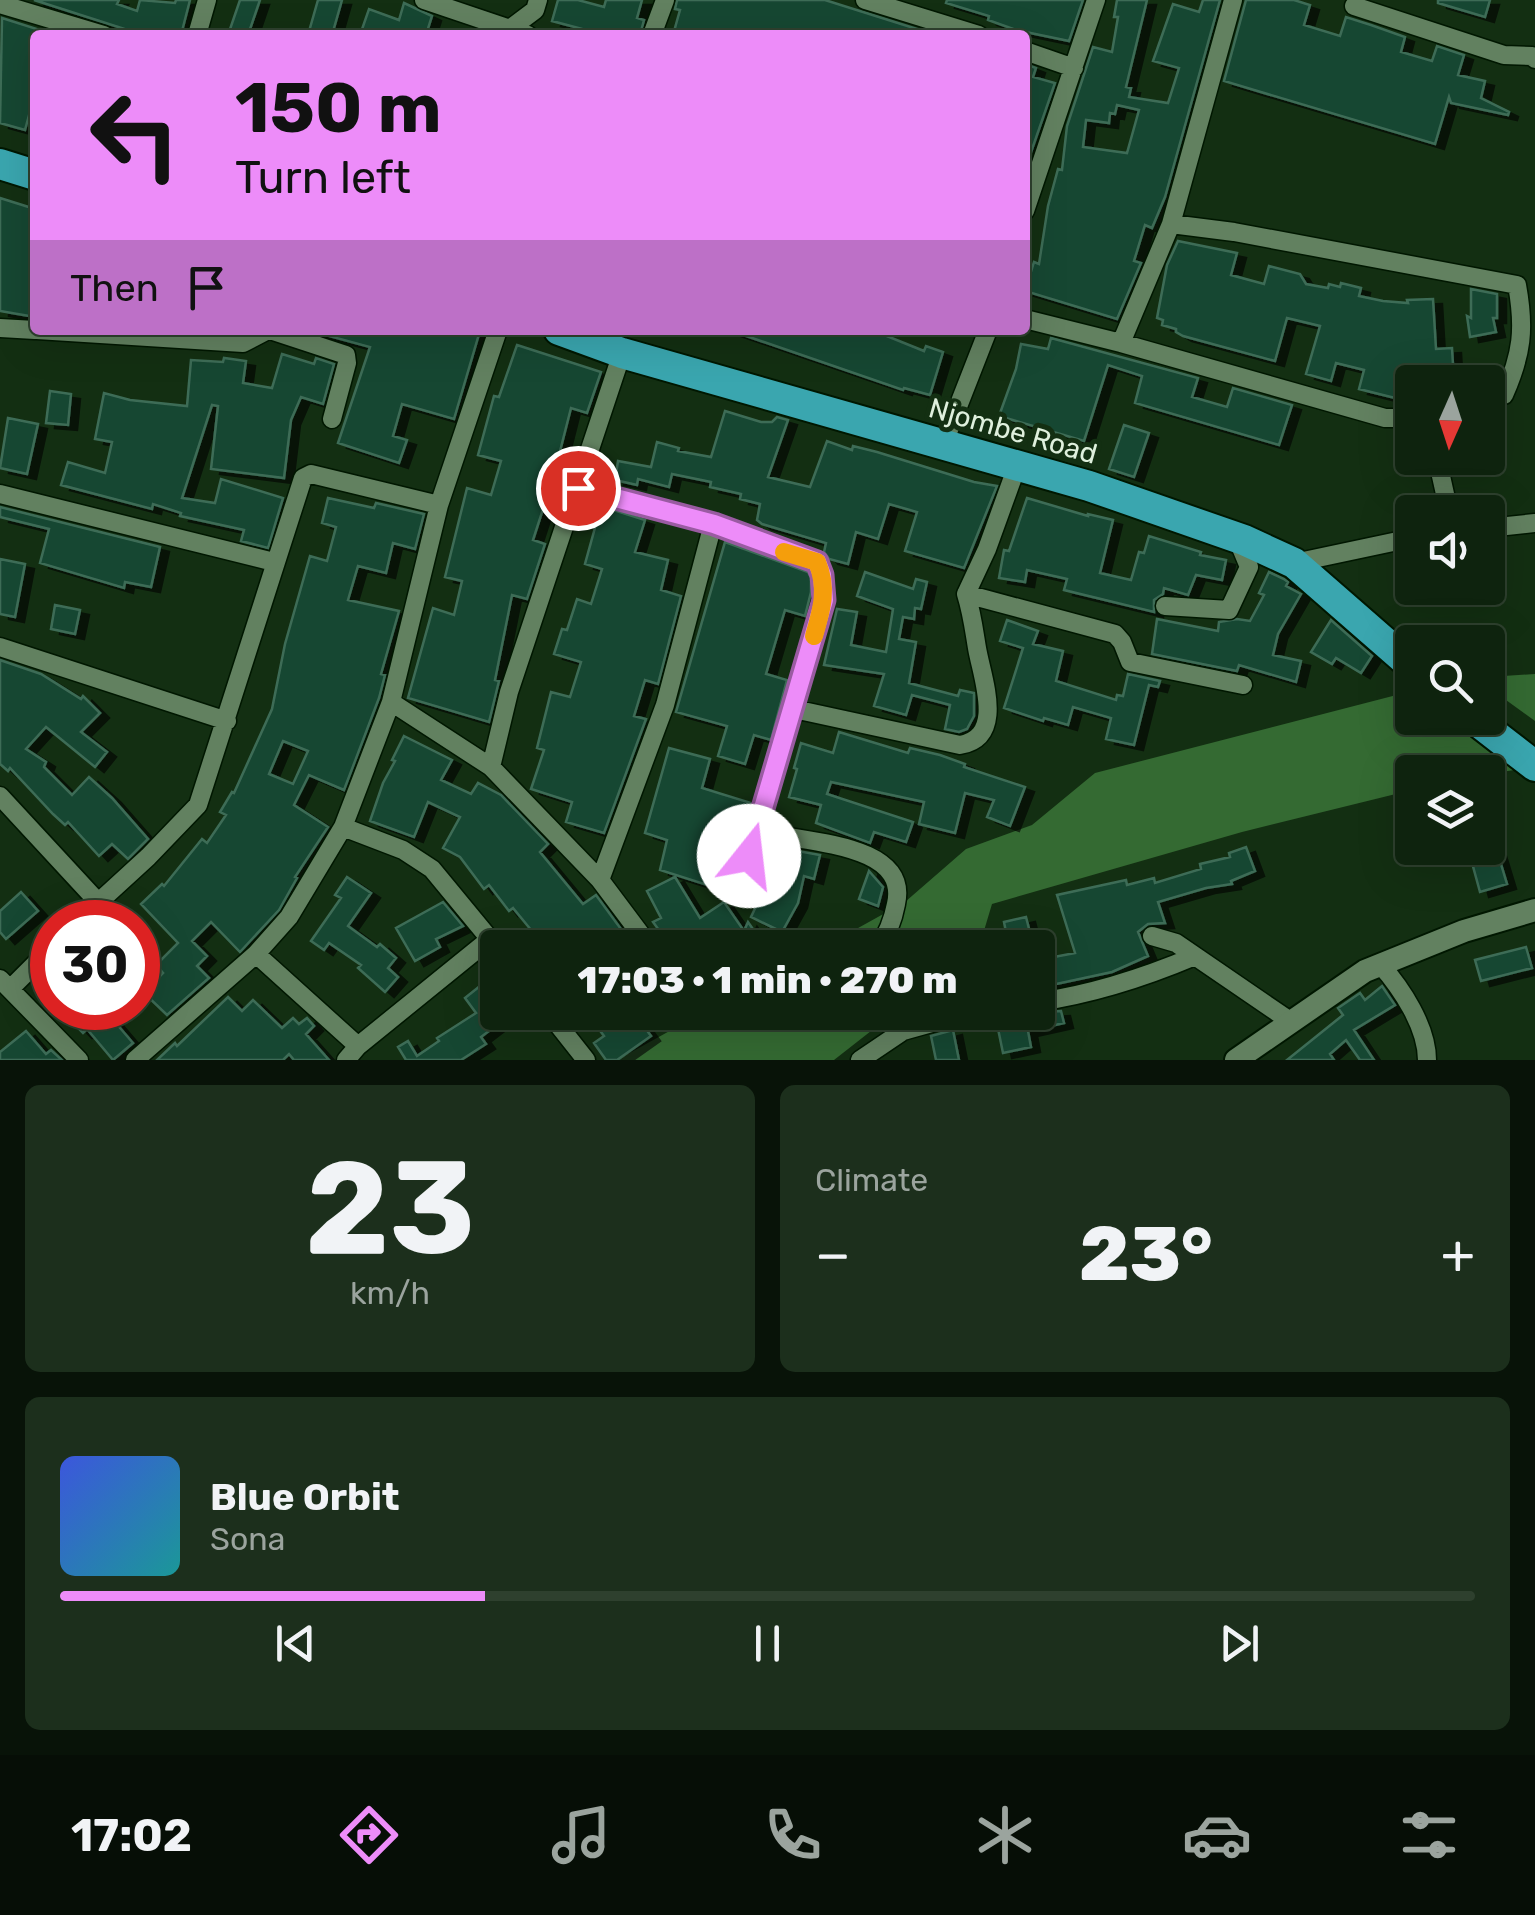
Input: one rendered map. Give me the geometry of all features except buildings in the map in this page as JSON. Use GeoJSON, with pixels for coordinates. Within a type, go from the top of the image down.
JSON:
{"type":"FeatureCollection","features":[{"type":"Feature","properties":{"kind":"highway"},"geometry":{"type":"LineString","coordinates":[[0,164],[30,173]]}},
{"type":"Feature","properties":{"kind":"highway","name":"Njombe Road"},"geometry":{"type":"LineString","coordinates":[[573,335],[622,353],[1089,486],[1237,538],[1294,563],[1395,651]]}},
{"type":"Feature","properties":{"kind":"highway"},"geometry":{"type":"LineString","coordinates":[[1494,735],[1535,766]]}},
{"type":"Feature","properties":{"kind":"street"},"geometry":{"type":"LineString","coordinates":[[198,30],[207,0]]}},
{"type":"Feature","properties":{"kind":"street"},"geometry":{"type":"LineString","coordinates":[[424,0],[513,30]]}},
{"type":"Feature","properties":{"kind":"street"},"geometry":{"type":"LineString","coordinates":[[520,30],[538,0]]}},
{"type":"Feature","properties":{"kind":"street"},"geometry":{"type":"LineString","coordinates":[[654,30],[666,0]]}},
{"type":"Feature","properties":{"kind":"street"},"geometry":{"type":"LineString","coordinates":[[865,0],[963,30]]}},
{"type":"Feature","properties":{"kind":"street"},"geometry":{"type":"LineString","coordinates":[[1030,193],[1096,0]]}},
{"type":"Feature","properties":{"kind":"street"},"geometry":{"type":"LineString","coordinates":[[1121,343],[1171,224],[1233,0]]}},
{"type":"Feature","properties":{"kind":"street"},"geometry":{"type":"LineString","coordinates":[[1335,0],[1358,3],[1504,55],[1535,59]]}},
{"type":"Feature","properties":{"kind":"street"},"geometry":{"type":"LineString","coordinates":[[0,4],[87,30]]}},
{"type":"Feature","properties":{"kind":"street"},"geometry":{"type":"LineString","coordinates":[[1030,53],[1074,68]]}},
{"type":"Feature","properties":{"kind":"street"},"geometry":{"type":"LineString","coordinates":[[1171,224],[1234,232],[1518,285],[1524,322],[1519,353],[1505,392]]}},
{"type":"Feature","properties":{"kind":"street"},"geometry":{"type":"LineString","coordinates":[[1030,320],[1395,418]]}},
{"type":"Feature","properties":{"kind":"street"},"geometry":{"type":"LineString","coordinates":[[0,328],[30,330]]}},
{"type":"Feature","properties":{"kind":"street"},"geometry":{"type":"LineString","coordinates":[[111,335],[232,343],[261,335]]}},
{"type":"Feature","properties":{"kind":"street"},"geometry":{"type":"LineString","coordinates":[[285,335],[346,354],[332,420]]}},
{"type":"Feature","properties":{"kind":"street"},"geometry":{"type":"LineString","coordinates":[[135,1060],[256,954],[289,917],[343,828],[392,702],[439,506],[496,335]]}},
{"type":"Feature","properties":{"kind":"street"},"geometry":{"type":"LineString","coordinates":[[943,445],[986,335]]}},
{"type":"Feature","properties":{"kind":"street"},"geometry":{"type":"LineString","coordinates":[[491,767],[508,692],[622,353]]}},
{"type":"Feature","properties":{"kind":"street"},"geometry":{"type":"LineString","coordinates":[[794,709],[933,741],[968,744],[981,733],[990,702],[966,594],[987,549],[1016,466]]}},
{"type":"Feature","properties":{"kind":"street"},"geometry":{"type":"LineString","coordinates":[[100,900],[198,805],[301,480],[307,475],[439,506]]}},
{"type":"Feature","properties":{"kind":"street"},"geometry":{"type":"LineString","coordinates":[[578,488],[714,524],[817,562],[824,600],[739,892]]}},
{"type":"Feature","properties":{"kind":"street"},"geometry":{"type":"LineString","coordinates":[[0,494],[274,562]]}},
{"type":"Feature","properties":{"kind":"street"},"geometry":{"type":"LineString","coordinates":[[1505,526],[1535,523]]}},
{"type":"Feature","properties":{"kind":"street"},"geometry":{"type":"LineString","coordinates":[[600,880],[665,705],[714,524]]}},
{"type":"Feature","properties":{"kind":"street"},"geometry":{"type":"LineString","coordinates":[[1165,606],[1229,610],[1249,568],[1237,538]]}},
{"type":"Feature","properties":{"kind":"street"},"geometry":{"type":"LineString","coordinates":[[1294,563],[1395,542]]}},
{"type":"Feature","properties":{"kind":"street"},"geometry":{"type":"LineString","coordinates":[[966,594],[1115,634],[1130,662],[1243,684]]}},
{"type":"Feature","properties":{"kind":"street"},"geometry":{"type":"LineString","coordinates":[[0,646],[227,721]]}},
{"type":"Feature","properties":{"kind":"street"},"geometry":{"type":"LineString","coordinates":[[392,702],[491,767],[600,880],[638,930]]}},
{"type":"Feature","properties":{"kind":"street"},"geometry":{"type":"LineString","coordinates":[[0,796],[96,900]]}},
{"type":"Feature","properties":{"kind":"street"},"geometry":{"type":"LineString","coordinates":[[759,819],[760,832],[857,850],[887,867],[899,891],[887,930]]}},
{"type":"Feature","properties":{"kind":"street"},"geometry":{"type":"LineString","coordinates":[[343,828],[403,850],[432,869],[482,930]]}},
{"type":"Feature","properties":{"kind":"street"},"geometry":{"type":"LineString","coordinates":[[1236,1060],[1380,964],[1464,930],[1535,910]]}},
{"type":"Feature","properties":{"kind":"street"},"geometry":{"type":"LineString","coordinates":[[1152,936],[1176,943],[1290,1022]]}},
{"type":"Feature","properties":{"kind":"street"},"geometry":{"type":"LineString","coordinates":[[256,954],[352,1053],[480,954]]}},
{"type":"Feature","properties":{"kind":"street"},"geometry":{"type":"LineString","coordinates":[[1055,999],[1142,978],[1195,956]]}},
{"type":"Feature","properties":{"kind":"street"},"geometry":{"type":"LineString","coordinates":[[30,964],[5,984],[79,1060]]}},
{"type":"Feature","properties":{"kind":"street"},"geometry":{"type":"LineString","coordinates":[[1380,964],[1394,980],[1415,1018],[1427,1045],[1426,1060]]}},
{"type":"Feature","properties":{"kind":"street"},"geometry":{"type":"LineString","coordinates":[[562,1030],[586,1060]]}},
{"type":"Feature","properties":{"kind":"street"},"geometry":{"type":"LineString","coordinates":[[860,1060],[906,1030]]}},
{"type":"Feature","properties":{"kind":"green space"},"geometry":{"type":"Polygon","coordinates":[[[1535,674],[1535,721],[1505,699],[1505,676],[1535,674]]]}},
{"type":"Feature","properties":{"kind":"green space"},"geometry":{"type":"Polygon","coordinates":[[[1395,695],[1395,735],[1472,735],[1501,755],[1395,755],[1395,794],[1242,832],[992,904],[984,930],[854,930],[905,902],[966,849],[1032,825],[1095,773],[1395,695]]]}},
{"type":"Feature","properties":{"kind":"green space"},"geometry":{"type":"Polygon","coordinates":[[[1505,758],[1521,769],[1505,771],[1505,758]]]}},
{"type":"Feature","properties":{"kind":"green space"},"geometry":{"type":"Polygon","coordinates":[[[671,1030],[872,1030],[834,1060],[617,1060],[671,1030]]]}},
{"type":"Feature","properties":{"kind":"slow traffic"},"geometry":{"type":"LineString","coordinates":[[784,552],[817,562],[822,575],[824,600],[814,636]]}},
{"type":"Feature","properties":{"kind":"route"},"geometry":{"type":"LineString","coordinates":[[578,488],[714,524],[817,562],[824,600],[749,856]]}}]}
